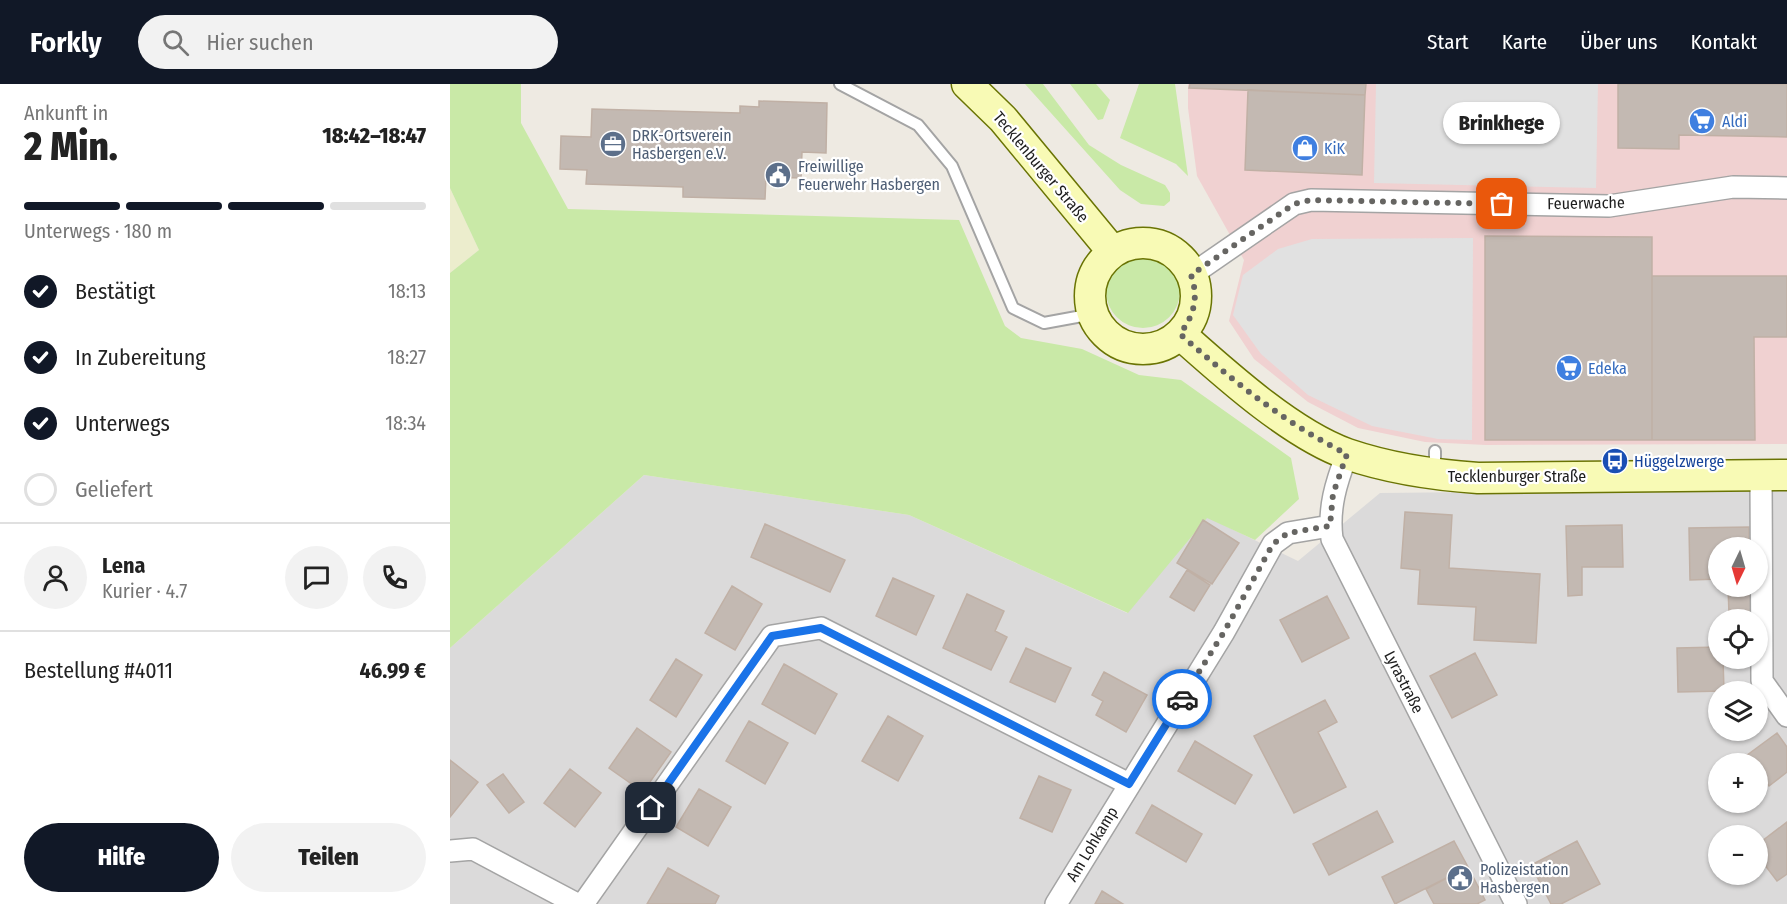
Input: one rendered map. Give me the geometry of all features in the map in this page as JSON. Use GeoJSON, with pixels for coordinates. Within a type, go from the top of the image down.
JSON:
{"type":"FeatureCollection","features":[{"type":"Feature","properties":{"kind":"street","name":"Tecklenburger Straße"},"geometry":{"type":"LineString","coordinates":[[967,84],[1003,119],[1113,252]]}},
{"type":"Feature","properties":{"kind":"street","name":"Feuerwache"},"geometry":{"type":"LineString","coordinates":[[1191,275],[1294,204],[1311,200],[1609,206],[1733,187],[1787,188]]}},
{"type":"Feature","properties":{"kind":"street"},"geometry":{"type":"LineString","coordinates":[[1146,243],[1163,247],[1178,256],[1191,275],[1195,286],[1196,303],[1191,320],[1180,334],[1166,344],[1149,349],[1131,348],[1115,341],[1102,330],[1093,314],[1090,297],[1093,280],[1101,265],[1113,252],[1129,245],[1146,243]]}},
{"type":"Feature","properties":{"kind":"street","name":"Tecklenburger Straße"},"geometry":{"type":"LineString","coordinates":[[1180,334],[1238,385],[1311,436],[1347,454],[1435,463],[1478,478],[1774,476]]}},
{"type":"Feature","properties":{"kind":"street","name":"Lyrastraße"},"geometry":{"type":"LineString","coordinates":[[1347,454],[1333,494],[1330,526],[1332,539],[1516,904]]}},
{"type":"Feature","properties":{"kind":"street"},"geometry":{"type":"LineString","coordinates":[[1774,476],[1762,681],[1787,716]]}},
{"type":"Feature","properties":{"kind":"street","name":"Am Lohkamp"},"geometry":{"type":"LineString","coordinates":[[1056,904],[1224,632],[1273,544],[1288,533],[1330,526]]}},
{"type":"Feature","properties":{"kind":"street"},"geometry":{"type":"LineString","coordinates":[[583,904],[772,636],[821,628],[1129,784]]}},
{"type":"Feature","properties":{"kind":"street"},"geometry":{"type":"LineString","coordinates":[[450,851],[473,849],[577,904]]}},
{"type":"Feature","properties":{"kind":"lane"},"geometry":{"type":"LineString","coordinates":[[840,84],[918,125],[952,166],[1013,308],[1044,322],[1093,314]]}},
{"type":"Feature","properties":{"kind":"shaded area"},"geometry":{"type":"Polygon","coordinates":[[[1188,84],[1787,84],[1787,444],[1486,445],[1425,442],[1358,428],[1308,402],[1254,359],[1229,321],[1244,260],[1197,176],[1188,108],[1188,84]]]}},
{"type":"Feature","properties":{"kind":"shaded area"},"geometry":{"type":"Polygon","coordinates":[[[1376,84],[1598,84],[1596,188],[1374,183],[1376,84]]]}},
{"type":"Feature","properties":{"kind":"shaded area"},"geometry":{"type":"Polygon","coordinates":[[[1473,238],[1472,440],[1438,439],[1372,426],[1308,395],[1261,354],[1233,315],[1243,275],[1278,249],[1312,239],[1473,238]]]}},
{"type":"Feature","properties":{"kind":"shaded area"},"geometry":{"type":"Polygon","coordinates":[[[644,475],[909,515],[1127,613],[1207,517],[1298,561],[1380,493],[1787,489],[1787,904],[450,904],[450,648],[644,475]]]}},
{"type":"Feature","properties":{"kind":"green space"},"geometry":{"type":"Polygon","coordinates":[[[450,84],[521,84],[521,123],[568,209],[959,220],[1005,326],[1021,338],[1082,349],[1139,375],[1181,380],[1291,458],[1299,499],[1255,540],[1207,518],[1128,613],[909,515],[644,475],[450,648],[450,273],[479,250],[450,188],[450,84]]]}},
{"type":"Feature","properties":{"kind":"green space"},"geometry":{"type":"Polygon","coordinates":[[[1025,84],[1043,84],[1089,145],[1121,165],[1165,185],[1170,193],[1170,201],[1164,206],[1141,204],[1120,190],[1025,84]]]}},
{"type":"Feature","properties":{"kind":"green space"},"geometry":{"type":"Polygon","coordinates":[[[1070,84],[1096,84],[1110,100],[1103,119],[1098,120],[1070,84]]]}},
{"type":"Feature","properties":{"kind":"green space"},"geometry":{"type":"Polygon","coordinates":[[[1139,84],[1175,84],[1188,176],[1176,164],[1120,138],[1139,84]]]}},
{"type":"Feature","properties":{"kind":"green space"},"geometry":{"type":"Polygon","coordinates":[[[450,188],[479,250],[450,273],[450,188]]]}},
{"type":"Feature","properties":{"kind":"green space"},"geometry":{"type":"Polygon","coordinates":[[[1143,254],[1164,260],[1174,270],[1180,291],[1174,312],[1164,322],[1143,328],[1122,322],[1112,312],[1106,291],[1112,270],[1122,260],[1143,254]]]}},
{"type":"Feature","properties":{"kind":"building"},"geometry":{"type":"Polygon","coordinates":[[[1190,84],[1366,84],[1365,95],[1189,88],[1190,84]]]}},
{"type":"Feature","properties":{"kind":"building","name":"Aldi"},"geometry":{"type":"Polygon","coordinates":[[[1618,84],[1787,84],[1787,137],[1679,135],[1679,149],[1618,148],[1618,84]]]}},
{"type":"Feature","properties":{"kind":"building","name":"KiK"},"geometry":{"type":"Polygon","coordinates":[[[1248,90],[1365,95],[1362,175],[1245,170],[1248,90]]]}},
{"type":"Feature","properties":{"kind":"building"},"geometry":{"type":"Polygon","coordinates":[[[759,101],[827,103],[826,153],[802,152],[801,178],[766,177],[765,199],[683,197],[683,187],[586,184],[587,170],[560,169],[561,136],[591,137],[592,109],[740,113],[740,106],[759,107],[759,101]]]}},
{"type":"Feature","properties":{"kind":"building","name":"Edeka"},"geometry":{"type":"Polygon","coordinates":[[[1485,236],[1652,237],[1652,440],[1485,440],[1485,236]]]}},
{"type":"Feature","properties":{"kind":"building"},"geometry":{"type":"Polygon","coordinates":[[[1652,276],[1787,276],[1787,337],[1754,337],[1755,440],[1652,440],[1652,276]]]}},
{"type":"Feature","properties":{"kind":"building"},"geometry":{"type":"Polygon","coordinates":[[[1405,512],[1452,515],[1449,568],[1540,574],[1536,643],[1474,640],[1476,607],[1418,604],[1420,570],[1401,568],[1405,512]]]}},
{"type":"Feature","properties":{"kind":"building"},"geometry":{"type":"Polygon","coordinates":[[[1203,520],[1239,543],[1212,584],[1177,563],[1203,520]]]}},
{"type":"Feature","properties":{"kind":"building"},"geometry":{"type":"Polygon","coordinates":[[[765,524],[845,560],[830,592],[751,557],[765,524]]]}},
{"type":"Feature","properties":{"kind":"building"},"geometry":{"type":"Polygon","coordinates":[[[1622,525],[1623,567],[1582,567],[1582,595],[1568,596],[1566,526],[1622,525]]]}},
{"type":"Feature","properties":{"kind":"building"},"geometry":{"type":"Polygon","coordinates":[[[1749,527],[1749,537],[1708,537],[1708,579],[1690,580],[1689,528],[1749,527]]]}},
{"type":"Feature","properties":{"kind":"building"},"geometry":{"type":"Polygon","coordinates":[[[1187,570],[1210,585],[1194,611],[1170,597],[1187,570]]]}},
{"type":"Feature","properties":{"kind":"building"},"geometry":{"type":"Polygon","coordinates":[[[893,578],[934,596],[916,635],[876,616],[893,578]]]}},
{"type":"Feature","properties":{"kind":"building"},"geometry":{"type":"Polygon","coordinates":[[[732,586],[762,604],[735,650],[705,633],[732,586]]]}},
{"type":"Feature","properties":{"kind":"building"},"geometry":{"type":"Polygon","coordinates":[[[967,594],[1004,611],[995,631],[1007,637],[991,670],[943,648],[967,594]]]}},
{"type":"Feature","properties":{"kind":"building"},"geometry":{"type":"Polygon","coordinates":[[[1327,596],[1349,638],[1302,662],[1280,620],[1327,596]]]}},
{"type":"Feature","properties":{"kind":"building"},"geometry":{"type":"Polygon","coordinates":[[[1728,597],[1750,597],[1751,609],[1729,609],[1728,597]]]}},
{"type":"Feature","properties":{"kind":"building"},"geometry":{"type":"Polygon","coordinates":[[[1708,647],[1708,669],[1723,669],[1724,681],[1708,681],[1708,691],[1678,692],[1677,648],[1708,647]]]}},
{"type":"Feature","properties":{"kind":"building"},"geometry":{"type":"Polygon","coordinates":[[[1026,648],[1071,668],[1055,702],[1010,682],[1026,648]]]}},
{"type":"Feature","properties":{"kind":"building"},"geometry":{"type":"Polygon","coordinates":[[[1475,653],[1497,695],[1452,718],[1430,676],[1475,653]]]}},
{"type":"Feature","properties":{"kind":"building"},"geometry":{"type":"Polygon","coordinates":[[[676,659],[702,675],[676,717],[650,700],[676,659]]]}},
{"type":"Feature","properties":{"kind":"building"},"geometry":{"type":"Polygon","coordinates":[[[784,664],[837,694],[815,734],[762,704],[784,664]]]}},
{"type":"Feature","properties":{"kind":"building"},"geometry":{"type":"Polygon","coordinates":[[[1104,672],[1147,695],[1126,732],[1096,715],[1103,701],[1092,695],[1104,672]]]}},
{"type":"Feature","properties":{"kind":"building"},"geometry":{"type":"Polygon","coordinates":[[[1325,700],[1337,722],[1318,732],[1346,787],[1294,813],[1254,736],[1325,700]]]}},
{"type":"Feature","properties":{"kind":"building"},"geometry":{"type":"Polygon","coordinates":[[[888,716],[923,736],[898,781],[862,761],[888,716]]]}},
{"type":"Feature","properties":{"kind":"building"},"geometry":{"type":"Polygon","coordinates":[[[749,721],[788,743],[765,784],[726,761],[749,721]]]}},
{"type":"Feature","properties":{"kind":"building"},"geometry":{"type":"Polygon","coordinates":[[[637,728],[671,752],[643,792],[609,768],[637,728]]]}},
{"type":"Feature","properties":{"kind":"building"},"geometry":{"type":"Polygon","coordinates":[[[1777,733],[1787,747],[1787,772],[1769,786],[1768,753],[1750,753],[1777,733]]]}},
{"type":"Feature","properties":{"kind":"building"},"geometry":{"type":"Polygon","coordinates":[[[1195,741],[1252,775],[1235,804],[1178,771],[1195,741]]]}},
{"type":"Feature","properties":{"kind":"building"},"geometry":{"type":"Polygon","coordinates":[[[450,760],[478,782],[450,817],[450,760]]]}},
{"type":"Feature","properties":{"kind":"building"},"geometry":{"type":"Polygon","coordinates":[[[570,769],[601,793],[575,827],[544,803],[570,769]]]}},
{"type":"Feature","properties":{"kind":"building"},"geometry":{"type":"Polygon","coordinates":[[[503,774],[524,802],[509,813],[487,785],[503,774]]]}},
{"type":"Feature","properties":{"kind":"building"},"geometry":{"type":"Polygon","coordinates":[[[1039,776],[1071,790],[1052,832],[1020,818],[1039,776]]]}},
{"type":"Feature","properties":{"kind":"building"},"geometry":{"type":"Polygon","coordinates":[[[699,789],[731,807],[708,846],[676,827],[699,789]]]}},
{"type":"Feature","properties":{"kind":"building"},"geometry":{"type":"Polygon","coordinates":[[[1152,805],[1202,834],[1186,862],[1136,833],[1152,805]]]}},
{"type":"Feature","properties":{"kind":"building"},"geometry":{"type":"Polygon","coordinates":[[[1377,811],[1393,842],[1329,875],[1313,844],[1377,811]]]}},
{"type":"Feature","properties":{"kind":"building"},"geometry":{"type":"Polygon","coordinates":[[[1787,822],[1787,874],[1777,881],[1768,869],[1768,836],[1787,822]]]}},
{"type":"Feature","properties":{"kind":"building"},"geometry":{"type":"Polygon","coordinates":[[[1454,841],[1468,867],[1395,904],[1382,877],[1454,841]]]}},
{"type":"Feature","properties":{"kind":"building"},"geometry":{"type":"Polygon","coordinates":[[[1577,841],[1600,884],[1561,904],[1551,904],[1531,865],[1577,841]]]}},
{"type":"Feature","properties":{"kind":"building","name":"Polizeistation Hasbergen"},"geometry":{"type":"Polygon","coordinates":[[[1468,867],[1485,900],[1477,904],[1434,904],[1426,889],[1468,867]]]}},
{"type":"Feature","properties":{"kind":"building"},"geometry":{"type":"Polygon","coordinates":[[[668,868],[719,896],[715,904],[647,904],[668,868]]]}},
{"type":"Feature","properties":{"kind":"building"},"geometry":{"type":"Polygon","coordinates":[[[1102,891],[1123,904],[1095,904],[1102,891]]]}},
{"type":"Feature","properties":{"kind":"way so far"},"geometry":{"type":"LineString","coordinates":[[1182,699],[1224,632],[1273,544],[1288,533],[1330,526],[1329,517],[1333,494],[1347,454],[1311,436],[1238,385],[1180,334],[1191,320],[1196,303],[1195,286],[1191,275],[1220,258],[1294,204],[1311,200],[1502,204]]}},
{"type":"Feature","properties":{"kind":"place","name":"Aldi"},"geometry":{"type":"Point","coordinates":[1702,121]}},
{"type":"Feature","properties":{"kind":"place","name":"DRK-Ortsverein Hasbergen e.V."},"geometry":{"type":"Point","coordinates":[613,144]}},
{"type":"Feature","properties":{"kind":"place","name":"KiK"},"geometry":{"type":"Point","coordinates":[1305,148]}},
{"type":"Feature","properties":{"kind":"place","name":"Freiwillige Feuerwehr Hasbergen"},"geometry":{"type":"Point","coordinates":[778,175]}},
{"type":"Feature","properties":{"kind":"place","name":"Brinkhege"},"geometry":{"type":"Point","coordinates":[1502,204]}},
{"type":"Feature","properties":{"kind":"place","name":"Edeka"},"geometry":{"type":"Point","coordinates":[1569,368]}},
{"type":"Feature","properties":{"kind":"place","name":"Hüggelzwerge"},"geometry":{"type":"Point","coordinates":[1615,461]}},
{"type":"Feature","properties":{"kind":"place","name":"Polizeistation Hasbergen"},"geometry":{"type":"Point","coordinates":[1460,878]}},
{"type":"Feature","properties":{"kind":"route"},"geometry":{"type":"LineString","coordinates":[[651,808],[772,636],[821,628],[1129,784],[1182,699]]}}]}
